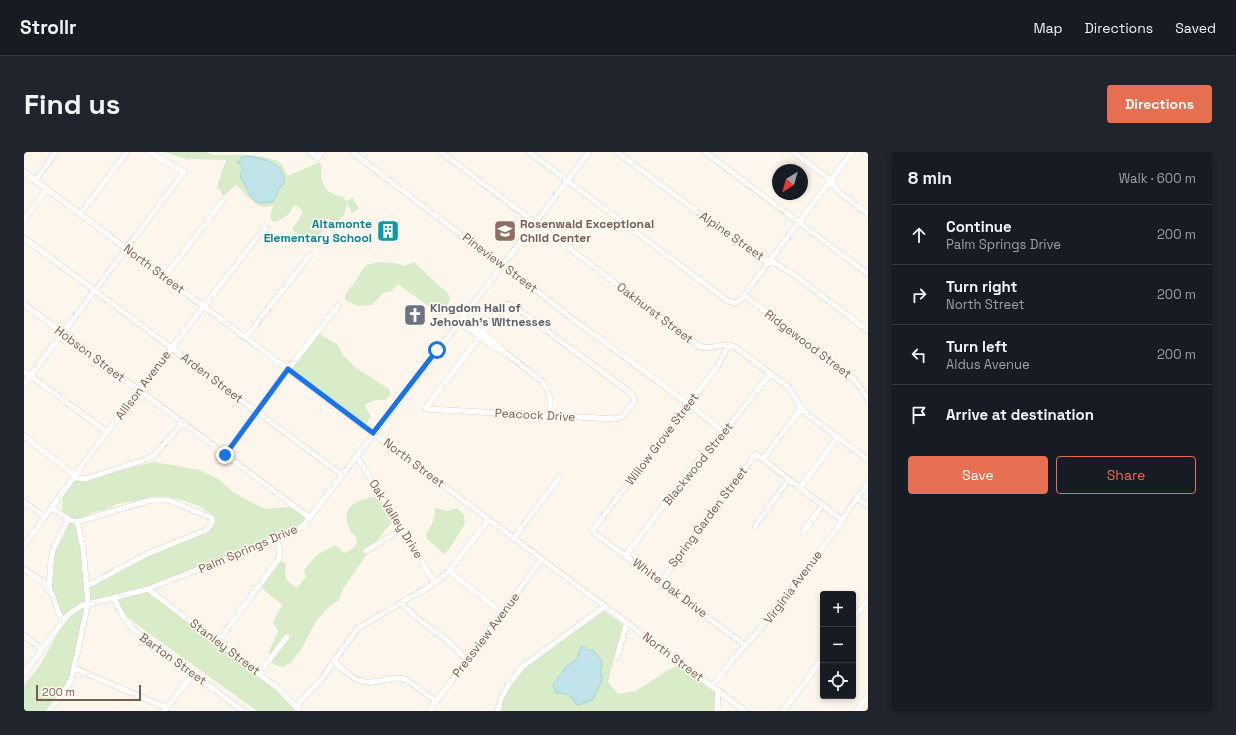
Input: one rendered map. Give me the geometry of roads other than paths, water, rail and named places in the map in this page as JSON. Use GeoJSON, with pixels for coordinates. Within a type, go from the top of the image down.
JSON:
{"type":"FeatureCollection","features":[{"type":"Feature","properties":{"kind":"street"},"geometry":{"type":"LineString","coordinates":[[35,180],[56,152]]}},
{"type":"Feature","properties":{"kind":"street"},"geometry":{"type":"LineString","coordinates":[[80,214],[127,152]]}},
{"type":"Feature","properties":{"kind":"street"},"geometry":{"type":"LineString","coordinates":[[24,384],[184,172],[149,152]]}},
{"type":"Feature","properties":{"kind":"street"},"geometry":{"type":"LineString","coordinates":[[310,152],[318,158],[323,152]]}},
{"type":"Feature","properties":{"kind":"street","name":"Pineview Street"},"geometry":{"type":"LineString","coordinates":[[352,152],[502,266],[517,275],[550,302],[689,404],[724,432]]}},
{"type":"Feature","properties":{"kind":"street","name":"Oakhurst Street"},"geometry":{"type":"LineString","coordinates":[[441,152],[699,346],[706,348],[729,344]]}},
{"type":"Feature","properties":{"kind":"street"},"geometry":{"type":"LineString","coordinates":[[529,152],[728,301],[735,303],[744,295],[768,261],[852,152]]}},
{"type":"Feature","properties":{"kind":"street","name":"Palm Springs Drive"},"geometry":{"type":"LineString","coordinates":[[24,674],[63,621],[75,609],[88,604],[148,589],[299,529],[310,518],[373,433],[589,152]]}},
{"type":"Feature","properties":{"kind":"street","name":"Alpine Street"},"geometry":{"type":"LineString","coordinates":[[617,152],[762,260],[775,263],[796,276],[868,331]]}},
{"type":"Feature","properties":{"kind":"street"},"geometry":{"type":"LineString","coordinates":[[705,152],[868,274]]}},
{"type":"Feature","properties":{"kind":"street"},"geometry":{"type":"LineString","coordinates":[[794,152],[827,177],[839,192],[868,214]]}},
{"type":"Feature","properties":{"kind":"street"},"geometry":{"type":"LineString","coordinates":[[864,152],[868,155]]}},
{"type":"Feature","properties":{"kind":"street","name":"North Street"},"geometry":{"type":"LineString","coordinates":[[24,172],[745,711]]}},
{"type":"Feature","properties":{"kind":"street"},"geometry":{"type":"LineString","coordinates":[[24,219],[47,189]]}},
{"type":"Feature","properties":{"kind":"street"},"geometry":{"type":"LineString","coordinates":[[164,277],[222,202]]}},
{"type":"Feature","properties":{"kind":"street","name":"Allison Avenue"},"geometry":{"type":"LineString","coordinates":[[24,545],[171,348],[265,227]]}},
{"type":"Feature","properties":{"kind":"street","name":"Arden Street"},"geometry":{"type":"LineString","coordinates":[[24,238],[342,475]]}},
{"type":"Feature","properties":{"kind":"street"},"geometry":{"type":"LineString","coordinates":[[246,337],[310,255]]}},
{"type":"Feature","properties":{"kind":"street","name":"Ridgewood Street"},"geometry":{"type":"LineString","coordinates":[[744,295],[855,380],[868,399]]}},
{"type":"Feature","properties":{"kind":"street","name":"Hobson Street"},"geometry":{"type":"LineString","coordinates":[[24,304],[310,518]]}},
{"type":"Feature","properties":{"kind":"street","name":"Peacock Drive"},"geometry":{"type":"LineString","coordinates":[[508,304],[514,306],[632,394],[634,399],[628,410],[620,419],[615,420],[425,409],[481,335],[502,308],[508,304]]}},
{"type":"Feature","properties":{"kind":"street"},"geometry":{"type":"LineString","coordinates":[[225,455],[288,369],[338,306]]}},
{"type":"Feature","properties":{"kind":"street"},"geometry":{"type":"LineString","coordinates":[[461,319],[542,381],[547,389],[550,399],[550,416]]}},
{"type":"Feature","properties":{"kind":"street"},"geometry":{"type":"LineString","coordinates":[[729,344],[788,387],[792,391],[801,409],[868,460]]}},
{"type":"Feature","properties":{"kind":"street","name":"Willow Grove Street"},"geometry":{"type":"LineString","coordinates":[[592,531],[717,367],[729,344]]}},
{"type":"Feature","properties":{"kind":"street"},"geometry":{"type":"LineString","coordinates":[[24,371],[108,432]]}},
{"type":"Feature","properties":{"kind":"street","name":"Blackwood Street"},"geometry":{"type":"LineString","coordinates":[[626,556],[690,470],[724,432],[770,374]]}},
{"type":"Feature","properties":{"kind":"street"},"geometry":{"type":"LineString","coordinates":[[801,409],[763,459],[842,520]]}},
{"type":"Feature","properties":{"kind":"street"},"geometry":{"type":"LineString","coordinates":[[24,436],[80,479],[85,479],[144,460],[154,455],[183,423]]}},
{"type":"Feature","properties":{"kind":"street"},"geometry":{"type":"LineString","coordinates":[[800,488],[838,438]]}},
{"type":"Feature","properties":{"kind":"street","name":"Spring Garden Street"},"geometry":{"type":"LineString","coordinates":[[660,581],[756,454],[763,459]]}},
{"type":"Feature","properties":{"kind":"street","name":"Oak Valley Drive"},"geometry":{"type":"LineString","coordinates":[[356,456],[435,582]]}},
{"type":"Feature","properties":{"kind":"street"},"geometry":{"type":"LineString","coordinates":[[514,538],[560,477]]}},
{"type":"Feature","properties":{"kind":"street"},"geometry":{"type":"LineString","coordinates":[[755,526],[788,479]]}},
{"type":"Feature","properties":{"kind":"street","name":"Virginia Avenue"},"geometry":{"type":"LineString","coordinates":[[712,686],[761,628],[836,530],[868,483]]}},
{"type":"Feature","properties":{"kind":"street"},"geometry":{"type":"LineString","coordinates":[[857,498],[868,506]]}},
{"type":"Feature","properties":{"kind":"street"},"geometry":{"type":"LineString","coordinates":[[52,508],[68,519],[77,522],[151,500],[168,500],[211,516],[212,520],[210,526],[206,530],[145,555],[86,586]]}},
{"type":"Feature","properties":{"kind":"street"},"geometry":{"type":"LineString","coordinates":[[24,502],[45,517]]}},
{"type":"Feature","properties":{"kind":"street"},"geometry":{"type":"LineString","coordinates":[[803,532],[823,506]]}},
{"type":"Feature","properties":{"kind":"street"},"geometry":{"type":"LineString","coordinates":[[63,621],[58,614],[50,590],[50,561],[53,550],[68,519]]}},
{"type":"Feature","properties":{"kind":"street"},"geometry":{"type":"LineString","coordinates":[[298,709],[300,701],[319,682],[358,628],[435,582],[449,571],[489,519]]}},
{"type":"Feature","properties":{"kind":"street"},"geometry":{"type":"LineString","coordinates":[[49,711],[67,687],[74,668],[88,604],[83,547],[77,522]]}},
{"type":"Feature","properties":{"kind":"street"},"geometry":{"type":"LineString","coordinates":[[366,551],[402,529]]}},
{"type":"Feature","properties":{"kind":"street","name":"White Oak Drive"},"geometry":{"type":"LineString","coordinates":[[592,531],[746,646]]}},
{"type":"Feature","properties":{"kind":"street"},"geometry":{"type":"LineString","coordinates":[[217,642],[278,560],[280,550],[276,539]]}},
{"type":"Feature","properties":{"kind":"street","name":"Pressview Avenue"},"geometry":{"type":"LineString","coordinates":[[429,711],[542,559]]}},
{"type":"Feature","properties":{"kind":"street"},"geometry":{"type":"LineString","coordinates":[[24,569],[50,590]]}},
{"type":"Feature","properties":{"kind":"street"},"geometry":{"type":"LineString","coordinates":[[449,571],[502,613]]}},
{"type":"Feature","properties":{"kind":"street","name":"Stanley Street"},"geometry":{"type":"LineString","coordinates":[[148,589],[259,673],[279,689],[298,709]]}},
{"type":"Feature","properties":{"kind":"street","name":"Barton Street"},"geometry":{"type":"LineString","coordinates":[[114,598],[118,609],[127,623],[136,632],[243,711]]}},
{"type":"Feature","properties":{"kind":"street"},"geometry":{"type":"LineString","coordinates":[[856,615],[868,600]]}},
{"type":"Feature","properties":{"kind":"street"},"geometry":{"type":"LineString","coordinates":[[400,603],[418,619],[447,640],[467,660]]}},
{"type":"Feature","properties":{"kind":"street"},"geometry":{"type":"LineString","coordinates":[[498,711],[501,698],[509,684],[522,667],[605,606]]}},
{"type":"Feature","properties":{"kind":"street"},"geometry":{"type":"LineString","coordinates":[[617,657],[627,622]]}},
{"type":"Feature","properties":{"kind":"street"},"geometry":{"type":"LineString","coordinates":[[24,636],[42,650]]}},
{"type":"Feature","properties":{"kind":"street"},"geometry":{"type":"LineString","coordinates":[[259,673],[287,637]]}},
{"type":"Feature","properties":{"kind":"street"},"geometry":{"type":"LineString","coordinates":[[334,662],[357,679],[364,682],[396,677],[407,680],[436,702]]}},
{"type":"Feature","properties":{"kind":"street"},"geometry":{"type":"LineString","coordinates":[[783,711],[820,662]]}},
{"type":"Feature","properties":{"kind":"street"},"geometry":{"type":"LineString","coordinates":[[74,668],[165,710],[193,674]]}},
{"type":"Feature","properties":{"kind":"street"},"geometry":{"type":"LineString","coordinates":[[716,711],[718,690]]}},
{"type":"Feature","properties":{"kind":"street"},"geometry":{"type":"LineString","coordinates":[[856,711],[868,696]]}},
{"type":"Feature","properties":{"kind":"water"},"geometry":{"type":"Polygon","coordinates":[[[249,156],[268,161],[278,167],[282,172],[284,184],[278,190],[273,202],[258,203],[252,198],[240,175],[242,170],[241,164],[237,163],[242,157],[249,156]]]}},
{"type":"Feature","properties":{"kind":"water"},"geometry":{"type":"Polygon","coordinates":[[[581,646],[589,651],[592,649],[600,658],[602,665],[600,672],[602,680],[593,700],[579,705],[576,704],[568,695],[556,693],[553,686],[564,668],[577,659],[581,646]]]}},
{"type":"Feature","properties":{"kind":"place","name":"Altamonte Elementary School"},"geometry":{"type":"Point","coordinates":[388,231]}},
{"type":"Feature","properties":{"kind":"place","name":"Rosenwald Exceptional Child Center"},"geometry":{"type":"Point","coordinates":[505,231]}},
{"type":"Feature","properties":{"kind":"place","name":"Kingdom Hall of Jehovah's Witnesses"},"geometry":{"type":"Point","coordinates":[415,315]}}]}
